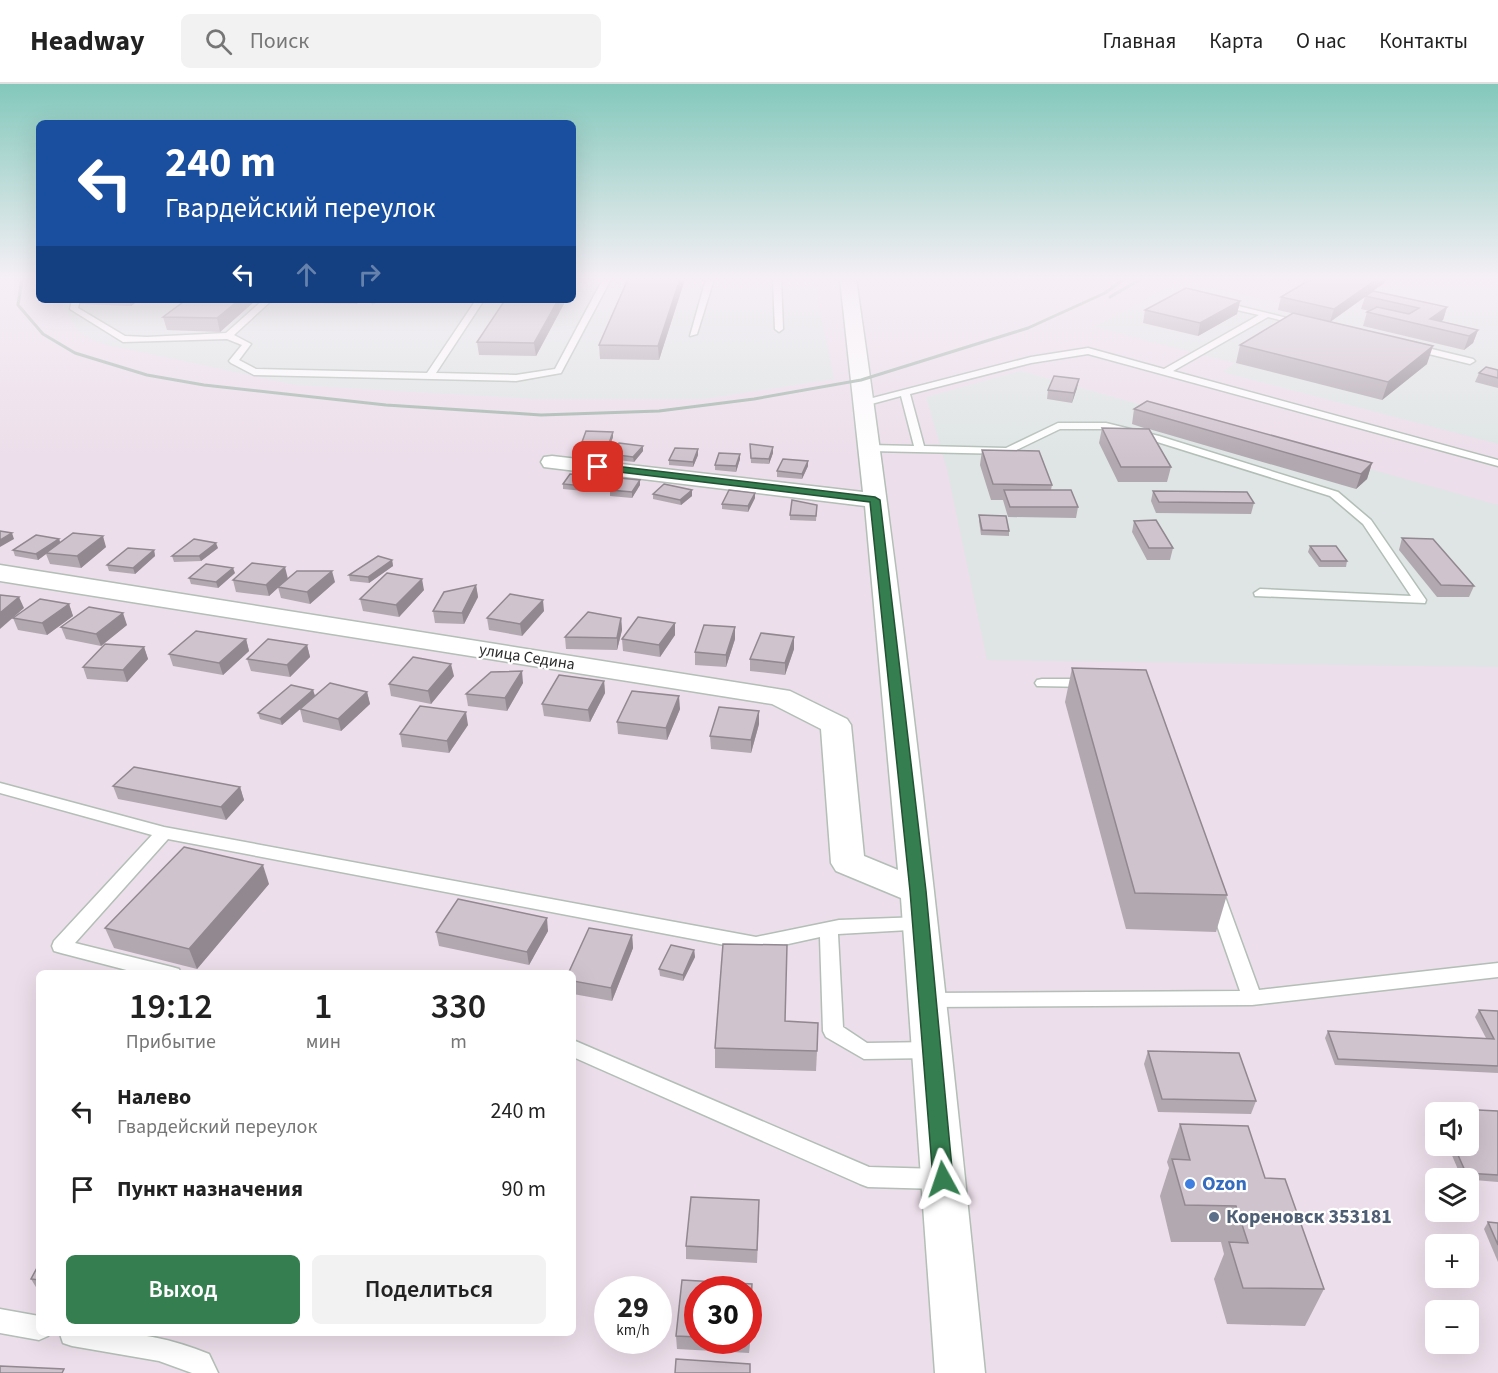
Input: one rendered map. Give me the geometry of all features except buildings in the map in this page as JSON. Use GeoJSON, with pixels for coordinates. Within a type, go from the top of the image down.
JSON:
{"type":"FeatureCollection","features":[{"type":"Feature","properties":{"kind":"street"},"geometry":{"type":"LineString","coordinates":[[856,339],[870,448],[918,891],[960,1373]]}},
{"type":"Feature","properties":{"kind":"street"},"geometry":{"type":"LineString","coordinates":[[552,462],[875,500]]}},
{"type":"Feature","properties":{"kind":"street","name":"улица Седина"},"geometry":{"type":"LineString","coordinates":[[0,573],[780,697],[836,725],[848,863],[918,891]]}},
{"type":"Feature","properties":{"kind":"lane"},"geometry":{"type":"LineString","coordinates":[[235,339],[247,344],[234,361],[254,372],[516,378],[558,371],[575,339]]}},
{"type":"Feature","properties":{"kind":"lane"},"geometry":{"type":"LineString","coordinates":[[430,376],[454,339]]}},
{"type":"Feature","properties":{"kind":"lane"},"geometry":{"type":"LineString","coordinates":[[1166,372],[1223,339]]}},
{"type":"Feature","properties":{"kind":"lane"},"geometry":{"type":"LineString","coordinates":[[1402,345],[1470,361]]}},
{"type":"Feature","properties":{"kind":"lane"},"geometry":{"type":"LineString","coordinates":[[864,403],[1031,360],[1088,351],[1498,463]]}},
{"type":"Feature","properties":{"kind":"lane"},"geometry":{"type":"LineString","coordinates":[[905,393],[920,449]]}},
{"type":"Feature","properties":{"kind":"lane"},"geometry":{"type":"LineString","coordinates":[[870,448],[1008,450],[1058,426],[1106,426],[1155,438],[1334,494],[1367,522],[1420,600],[1260,593]]}},
{"type":"Feature","properties":{"kind":"lane"},"geometry":{"type":"LineString","coordinates":[[1042,683],[1108,683]]}},
{"type":"Feature","properties":{"kind":"lane"},"geometry":{"type":"LineString","coordinates":[[0,788],[164,833],[756,944],[829,929],[921,924]]}},
{"type":"Feature","properties":{"kind":"lane"},"geometry":{"type":"LineString","coordinates":[[156,970],[61,946],[164,833]]}},
{"type":"Feature","properties":{"kind":"lane"},"geometry":{"type":"LineString","coordinates":[[1208,874],[1252,998]]}},
{"type":"Feature","properties":{"kind":"lane"},"geometry":{"type":"LineString","coordinates":[[829,929],[832,1031],[864,1051],[932,1050]]}},
{"type":"Feature","properties":{"kind":"lane"},"geometry":{"type":"LineString","coordinates":[[927,1000],[1252,998],[1498,970]]}},
{"type":"Feature","properties":{"kind":"lane"},"geometry":{"type":"LineString","coordinates":[[576,1049],[868,1176],[943,1179]]}},
{"type":"Feature","properties":{"kind":"lane"},"geometry":{"type":"LineString","coordinates":[[0,1321],[36,1327]]}},
{"type":"Feature","properties":{"kind":"lane"},"geometry":{"type":"LineString","coordinates":[[84,1336],[159,1349],[200,1363],[205,1373]]}},
{"type":"Feature","properties":{"kind":"shaded area"},"geometry":{"type":"Polygon","coordinates":[[[91,339],[826,339],[834,379],[705,399],[537,399],[296,385],[103,344],[91,339]]]}},
{"type":"Feature","properties":{"kind":"shaded area"},"geometry":{"type":"Polygon","coordinates":[[[1141,339],[1498,339],[1498,444],[1222,372],[1235,363],[1141,339]]]}},
{"type":"Feature","properties":{"kind":"shaded area"},"geometry":{"type":"Polygon","coordinates":[[[1021,371],[1498,505],[1498,667],[987,660],[947,469],[926,397],[1021,371]]]}},
{"type":"Feature","properties":{"kind":"railway"},"geometry":{"type":"LineString","coordinates":[[52,339],[75,353],[147,375],[204,385],[386,405],[541,415],[659,411],[754,399],[861,380],[992,339]]}},
{"type":"Feature","properties":{"kind":"place","name":"Ozon"},"geometry":{"type":"Point","coordinates":[1190,1184]}},
{"type":"Feature","properties":{"kind":"place","name":"Кореновск 353181"},"geometry":{"type":"Point","coordinates":[1214,1217]}},
{"type":"Feature","properties":{"kind":"route"},"geometry":{"type":"LineString","coordinates":[[598,467],[875,500],[918,891],[943,1179]]}}]}
